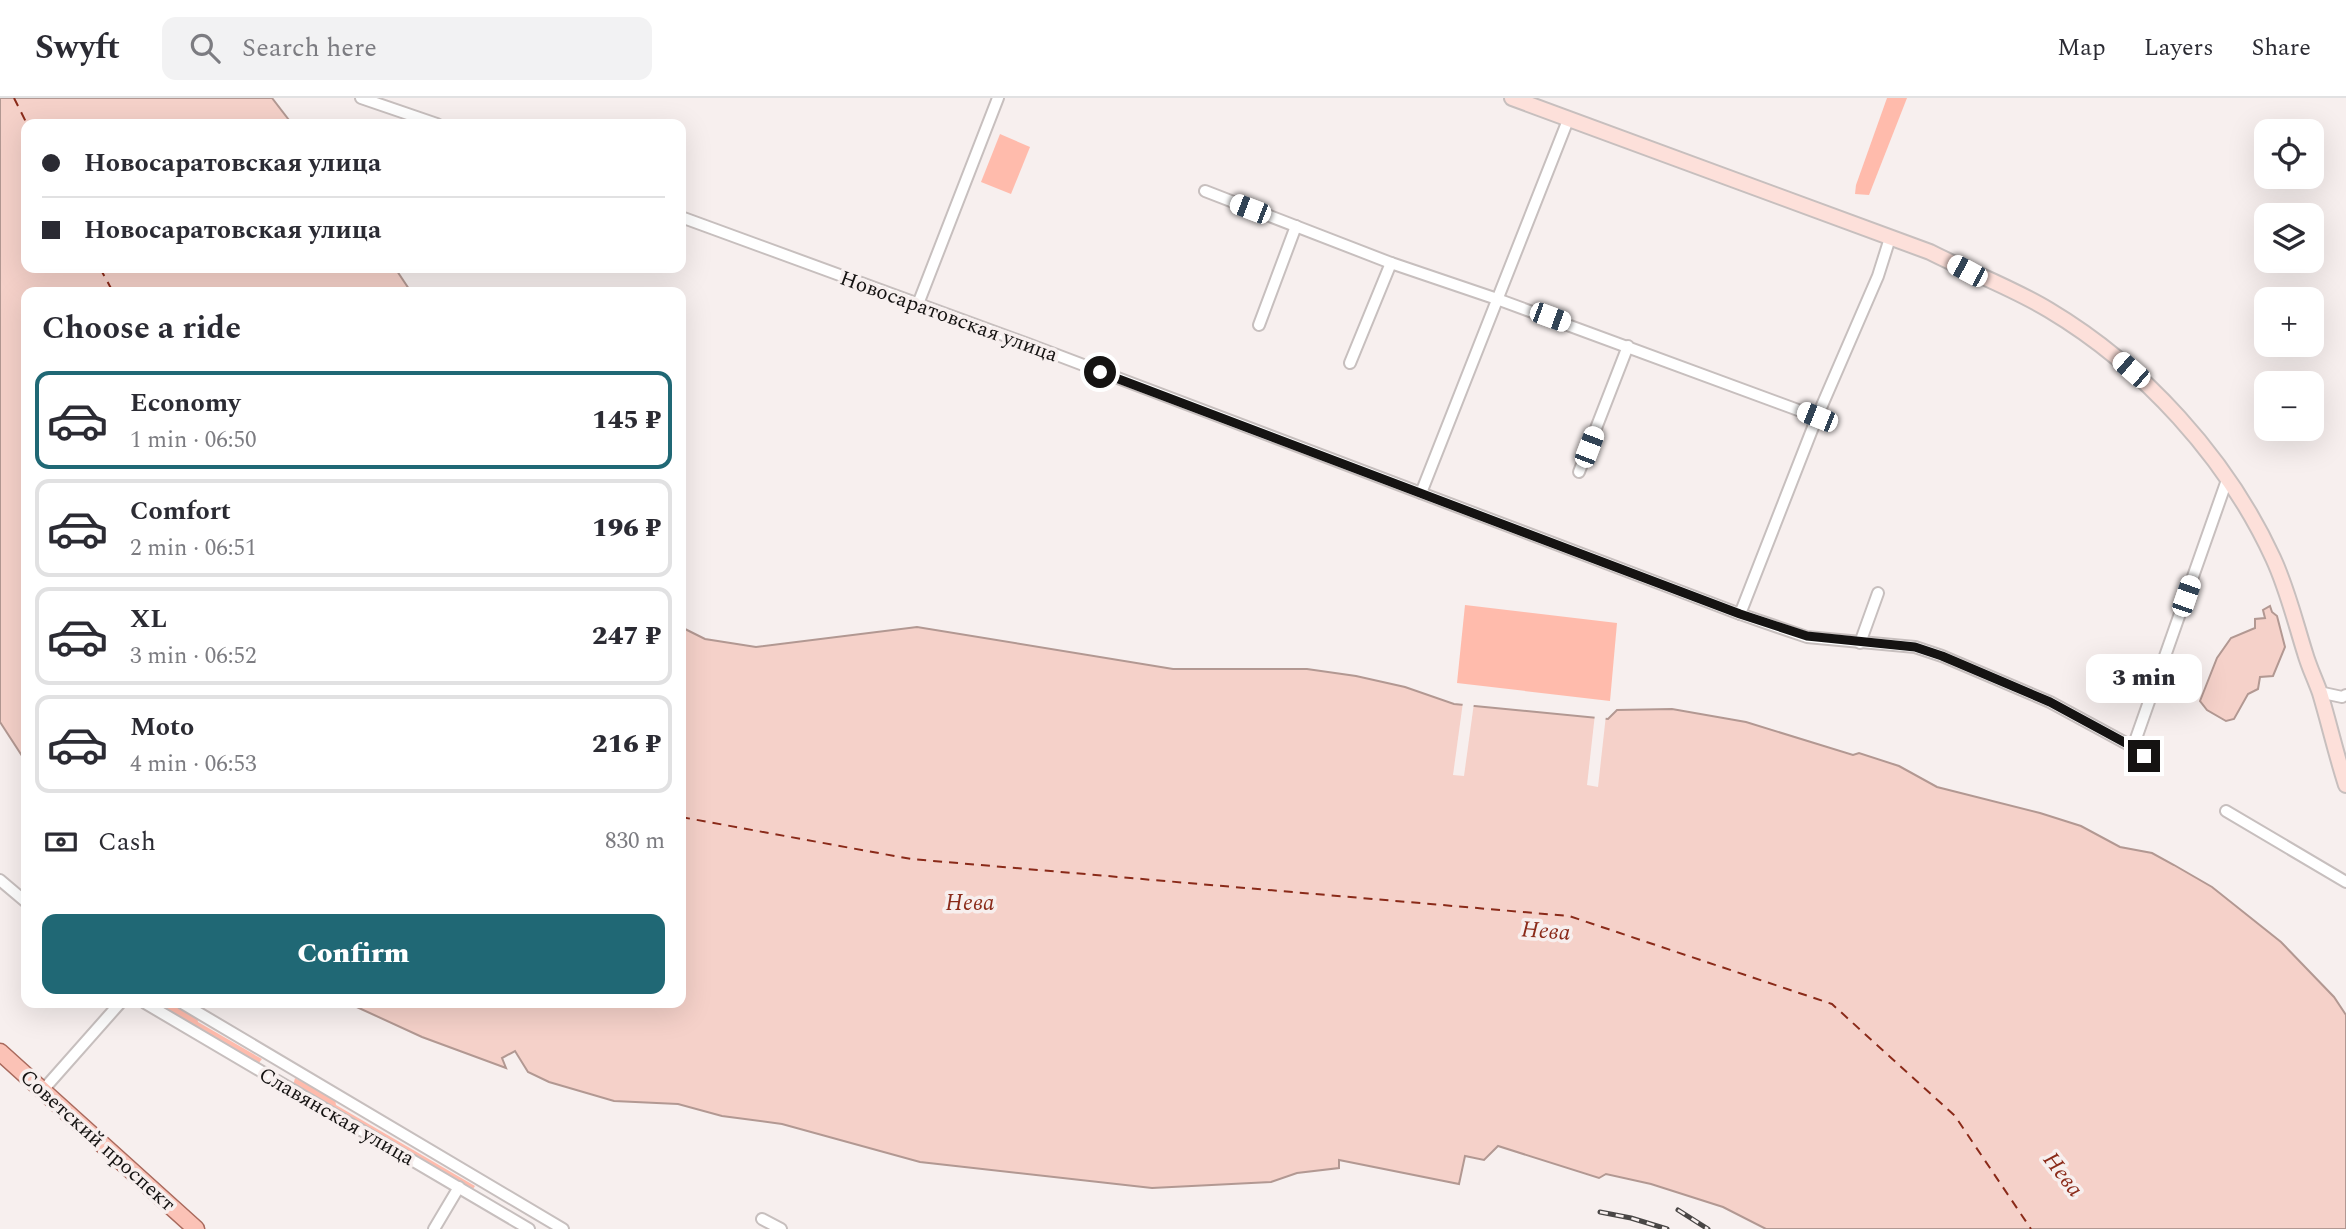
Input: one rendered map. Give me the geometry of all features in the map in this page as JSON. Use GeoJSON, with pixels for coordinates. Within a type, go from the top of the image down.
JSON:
{"type":"FeatureCollection","features":[{"type":"Feature","properties":{"kind":"main road"},"geometry":{"type":"LineString","coordinates":[[1513,98],[1930,252],[2028,298],[2095,341],[2127,366],[2169,406],[2199,442],[2259,529],[2274,560],[2319,692],[2346,785]]}},
{"type":"Feature","properties":{"kind":"main road","name":"Советский проспект"},"geometry":{"type":"LineString","coordinates":[[0,1052],[196,1229]]}},
{"type":"Feature","properties":{"kind":"street"},"geometry":{"type":"LineString","coordinates":[[362,98],[423,119]]}},
{"type":"Feature","properties":{"kind":"street"},"geometry":{"type":"LineString","coordinates":[[918,304],[998,98]]}},
{"type":"Feature","properties":{"kind":"street"},"geometry":{"type":"LineString","coordinates":[[1421,493],[1568,120]]}},
{"type":"Feature","properties":{"kind":"street"},"geometry":{"type":"LineString","coordinates":[[1205,191],[1391,263],[1628,346],[1817,417]]}},
{"type":"Feature","properties":{"kind":"street","name":"Новосаратовская улица"},"geometry":{"type":"LineString","coordinates":[[686,219],[1740,614],[1807,636],[1915,647],[1942,656],[2050,702],[2133,747],[2156,765]]}},
{"type":"Feature","properties":{"kind":"street"},"geometry":{"type":"LineString","coordinates":[[1259,325],[1296,226]]}},
{"type":"Feature","properties":{"kind":"street"},"geometry":{"type":"LineString","coordinates":[[1740,614],[1817,417],[1878,276],[1890,238]]}},
{"type":"Feature","properties":{"kind":"street"},"geometry":{"type":"LineString","coordinates":[[1350,363],[1391,263]]}},
{"type":"Feature","properties":{"kind":"street"},"geometry":{"type":"LineString","coordinates":[[1579,472],[1628,346]]}},
{"type":"Feature","properties":{"kind":"street"},"geometry":{"type":"LineString","coordinates":[[2133,747],[2227,480]]}},
{"type":"Feature","properties":{"kind":"street"},"geometry":{"type":"LineString","coordinates":[[1860,643],[1878,593]]}},
{"type":"Feature","properties":{"kind":"street"},"geometry":{"type":"LineString","coordinates":[[2319,692],[2342,697],[2346,695]]}},
{"type":"Feature","properties":{"kind":"street"},"geometry":{"type":"LineString","coordinates":[[2226,811],[2346,881]]}},
{"type":"Feature","properties":{"kind":"street"},"geometry":{"type":"LineString","coordinates":[[0,880],[21,898]]}},
{"type":"Feature","properties":{"kind":"street"},"geometry":{"type":"LineString","coordinates":[[43,1090],[116,1008]]}},
{"type":"Feature","properties":{"kind":"street","name":"Славянская улица"},"geometry":{"type":"LineString","coordinates":[[154,1008],[529,1229]]}},
{"type":"Feature","properties":{"kind":"street","name":"Славянская улица"},"geometry":{"type":"LineString","coordinates":[[190,1008],[563,1229]]}},
{"type":"Feature","properties":{"kind":"street"},"geometry":{"type":"LineString","coordinates":[[280,1082],[289,1066]]}},
{"type":"Feature","properties":{"kind":"street"},"geometry":{"type":"LineString","coordinates":[[434,1229],[459,1187]]}},
{"type":"Feature","properties":{"kind":"street"},"geometry":{"type":"LineString","coordinates":[[762,1219],[780,1229]]}},
{"type":"Feature","properties":{"kind":"shaded area"},"geometry":{"type":"Polygon","coordinates":[[[1887,98],[1907,98],[1869,195],[1855,194],[1856,185],[1887,98]]]}},
{"type":"Feature","properties":{"kind":"shaded area"},"geometry":{"type":"Polygon","coordinates":[[[1000,134],[1030,147],[1011,194],[981,182],[1000,134]]]}},
{"type":"Feature","properties":{"kind":"shaded area"},"geometry":{"type":"Polygon","coordinates":[[[1465,605],[1617,623],[1610,701],[1457,683],[1465,605]]]}},
{"type":"Feature","properties":{"kind":"shaded area"},"geometry":{"type":"Polygon","coordinates":[[[161,1008],[183,1008],[197,1016],[198,1022],[262,1059],[258,1064],[161,1008]]]}},
{"type":"Feature","properties":{"kind":"shaded area"},"geometry":{"type":"Polygon","coordinates":[[[295,1078],[335,1099],[336,1105],[475,1186],[471,1192],[293,1086],[295,1078]]]}},
{"type":"Feature","properties":{"kind":"water"},"geometry":{"type":"Polygon","coordinates":[[[0,98],[272,98],[288,119],[21,119],[21,273],[398,273],[408,287],[21,287],[21,754],[0,722],[0,98]]]}},
{"type":"Feature","properties":{"kind":"water"},"geometry":{"type":"Polygon","coordinates":[[[2270,606],[2277,616],[2285,647],[2273,676],[2260,677],[2258,689],[2248,694],[2234,719],[2226,721],[2207,710],[2200,701],[2217,658],[2231,638],[2255,628],[2255,619],[2265,618],[2263,610],[2270,606]]]}},
{"type":"Feature","properties":{"kind":"water","name":"Нева"},"geometry":{"type":"Polygon","coordinates":[[[917,627],[1173,669],[1307,669],[1356,676],[1405,687],[1454,704],[1608,719],[1617,710],[1672,709],[1746,722],[1853,755],[1859,753],[1899,766],[1937,787],[2040,813],[2081,826],[2120,847],[2152,853],[2212,887],[2281,942],[2334,997],[2346,1015],[2346,1229],[1766,1229],[1723,1207],[1651,1184],[1606,1174],[1599,1178],[1498,1146],[1484,1160],[1465,1156],[1459,1184],[1339,1160],[1339,1168],[1297,1173],[1271,1182],[1152,1188],[920,1162],[782,1124],[722,1116],[678,1104],[614,1101],[549,1082],[528,1072],[515,1051],[502,1058],[506,1068],[422,1037],[359,1008],[686,1008],[686,630],[705,639],[756,647],[917,627]]]}},
{"type":"Feature","properties":{"kind":"pier"},"geometry":{"type":"Polygon","coordinates":[[[1463,702],[1474,703],[1464,776],[1453,775],[1463,702]]]}},
{"type":"Feature","properties":{"kind":"pier"},"geometry":{"type":"Polygon","coordinates":[[[1595,714],[1606,715],[1598,787],[1587,785],[1595,714]]]}},
{"type":"Feature","properties":{"kind":"ferry route"},"geometry":{"type":"LineString","coordinates":[[14,98],[24,119]]}},
{"type":"Feature","properties":{"kind":"ferry route"},"geometry":{"type":"LineString","coordinates":[[103,273],[110,287]]}},
{"type":"Feature","properties":{"kind":"ferry route"},"geometry":{"type":"LineString","coordinates":[[686,818],[911,859],[1569,916],[1832,1004],[1955,1116],[2031,1229]]}},
{"type":"Feature","properties":{"kind":"railway"},"geometry":{"type":"LineString","coordinates":[[1678,1210],[1708,1229]]}},
{"type":"Feature","properties":{"kind":"railway"},"geometry":{"type":"LineString","coordinates":[[1600,1212],[1667,1229]]}},
{"type":"Feature","properties":{"kind":"route"},"geometry":{"type":"LineString","coordinates":[[1100,372],[1740,614],[1807,636],[1915,647],[1942,656],[2050,702],[2133,747],[2144,756]]}}]}
